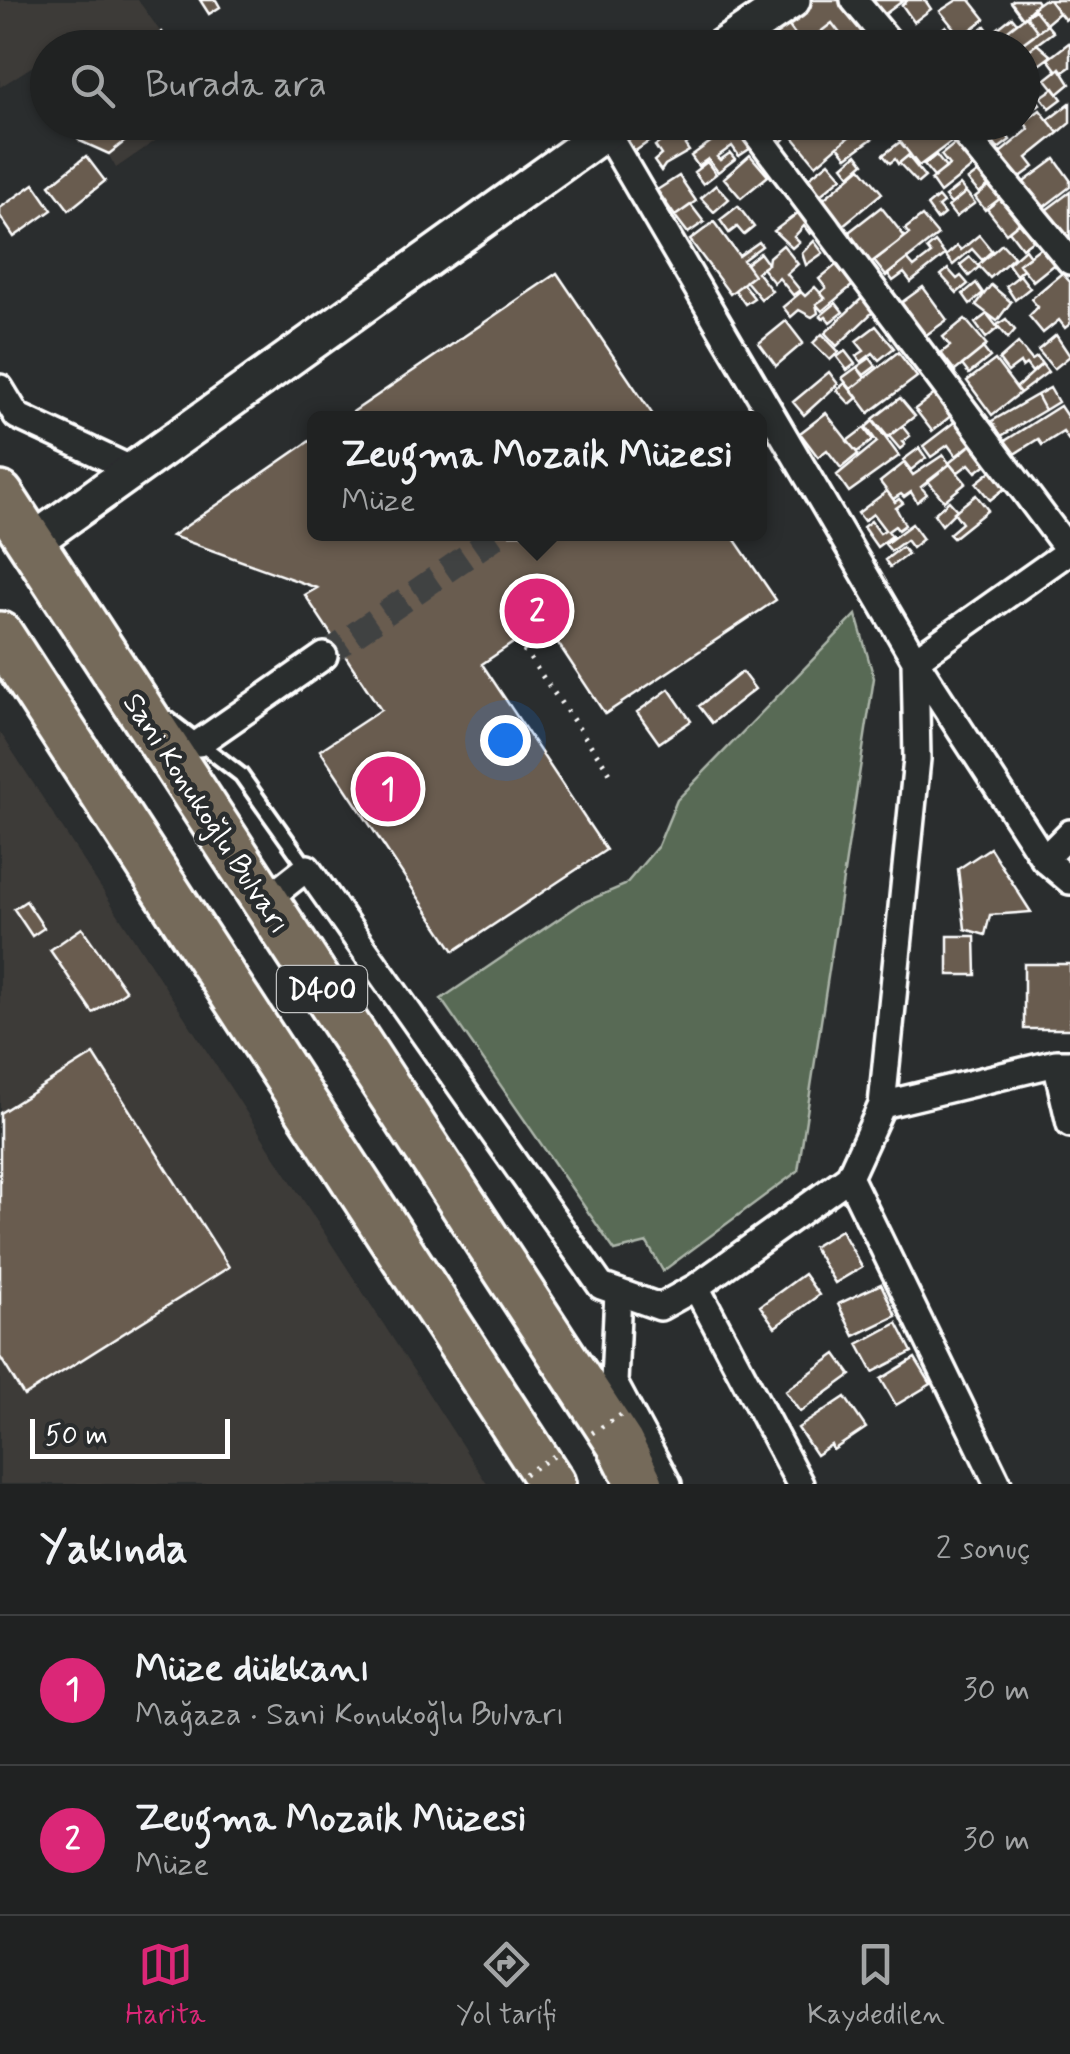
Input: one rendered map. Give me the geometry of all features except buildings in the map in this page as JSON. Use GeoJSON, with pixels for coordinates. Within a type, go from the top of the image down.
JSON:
{"type":"FeatureCollection","features":[{"type":"Feature","properties":{"kind":"highway","name":"Sani Konukoğlu Bulvarı"},"geometry":{"type":"LineString","coordinates":[[0,495],[620,1444],[640,1484]]}},
{"type":"Feature","properties":{"kind":"highway","name":"D400"},"geometry":{"type":"LineString","coordinates":[[0,635],[549,1465]]}},
{"type":"Feature","properties":{"kind":"main road"},"geometry":{"type":"LineString","coordinates":[[748,30],[792,0]]}},
{"type":"Feature","properties":{"kind":"main road"},"geometry":{"type":"LineString","coordinates":[[31,543],[596,140]]}},
{"type":"Feature","properties":{"kind":"street"},"geometry":{"type":"LineString","coordinates":[[854,0],[879,30]]}},
{"type":"Feature","properties":{"kind":"street"},"geometry":{"type":"LineString","coordinates":[[620,140],[915,660],[1044,859],[1070,881]]}},
{"type":"Feature","properties":{"kind":"street"},"geometry":{"type":"LineString","coordinates":[[761,140],[1069,552],[915,660]]}},
{"type":"Feature","properties":{"kind":"street"},"geometry":{"type":"LineString","coordinates":[[971,140],[1070,261]]}},
{"type":"Feature","properties":{"kind":"street"},"geometry":{"type":"LineString","coordinates":[[0,388],[17,416],[134,470]]}},
{"type":"Feature","properties":{"kind":"street"},"geometry":{"type":"LineString","coordinates":[[199,742],[324,656]]}},
{"type":"Feature","properties":{"kind":"street"},"geometry":{"type":"LineString","coordinates":[[264,901],[307,868],[600,1286],[660,1308],[696,1287],[850,1177],[882,1105],[917,759],[915,660]]}},
{"type":"Feature","properties":{"kind":"street"},"geometry":{"type":"LineString","coordinates":[[1044,859],[1070,834]]}},
{"type":"Feature","properties":{"kind":"street"},"geometry":{"type":"LineString","coordinates":[[882,1105],[1063,1063],[1070,1124]]}},
{"type":"Feature","properties":{"kind":"street"},"geometry":{"type":"LineString","coordinates":[[850,1177],[998,1484]]}},
{"type":"Feature","properties":{"kind":"street"},"geometry":{"type":"LineString","coordinates":[[696,1287],[800,1484]]}},
{"type":"Feature","properties":{"kind":"street"},"geometry":{"type":"LineString","coordinates":[[618,1292],[614,1383],[668,1484]]}},
{"type":"Feature","properties":{"kind":"lane"},"geometry":{"type":"LineString","coordinates":[[124,686],[241,775],[307,868]]}},
{"type":"Feature","properties":{"kind":"path"},"geometry":{"type":"LineString","coordinates":[[524,650],[613,776]]}},
{"type":"Feature","properties":{"kind":"path"},"geometry":{"type":"LineString","coordinates":[[579,1440],[621,1415]]}},
{"type":"Feature","properties":{"kind":"shaded area"},"geometry":{"type":"Polygon","coordinates":[[[0,0],[138,0],[159,30],[30,30],[30,68],[0,87],[0,0]]]}},
{"type":"Feature","properties":{"kind":"shaded area"},"geometry":{"type":"Polygon","coordinates":[[[100,140],[156,140],[116,168],[100,140]]]}},
{"type":"Feature","properties":{"kind":"shaded area"},"geometry":{"type":"Polygon","coordinates":[[[0,732],[487,1484],[0,1484],[0,732]]]}},
{"type":"Feature","properties":{"kind":"green space"},"geometry":{"type":"Polygon","coordinates":[[[856,615],[874,678],[798,1171],[663,1271],[647,1243],[615,1251],[441,999],[582,903],[625,885],[658,846],[677,800],[856,615]]]}},
{"type":"Feature","properties":{"kind":"tunnel"},"geometry":{"type":"LineString","coordinates":[[324,656],[489,541]]}},
{"type":"Feature","properties":{"kind":"place","name":"Zeugma Mozaik Müzesi"},"geometry":{"type":"Point","coordinates":[537,611]}},
{"type":"Feature","properties":{"kind":"place","name":"Müze dükkanı"},"geometry":{"type":"Point","coordinates":[388,789]}}]}
